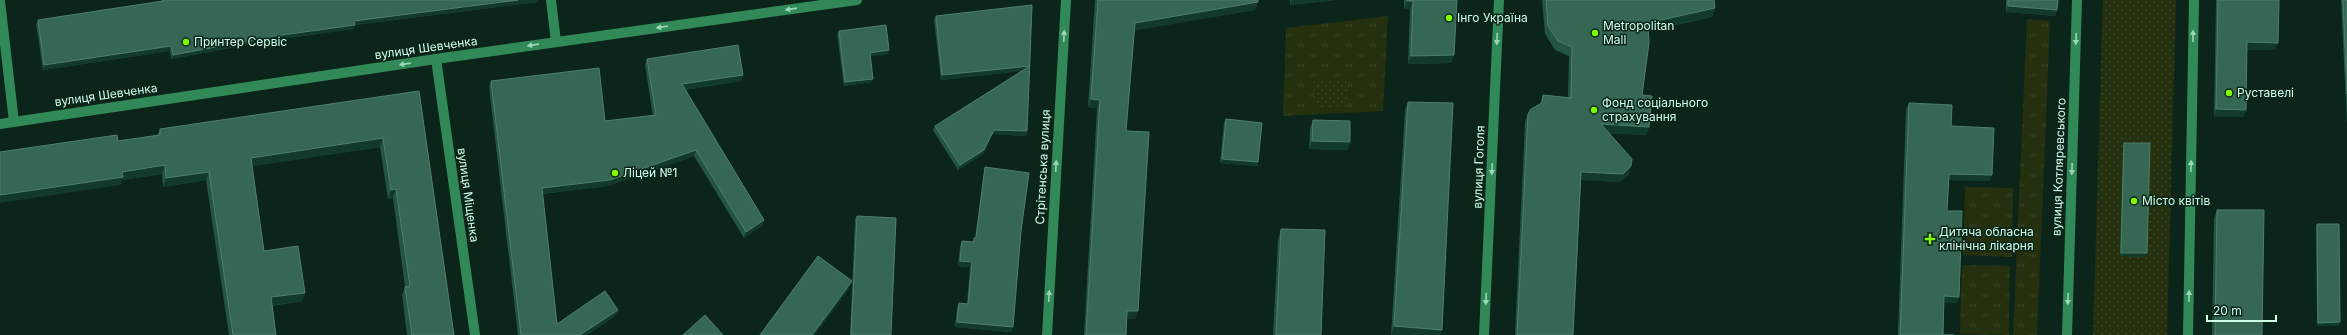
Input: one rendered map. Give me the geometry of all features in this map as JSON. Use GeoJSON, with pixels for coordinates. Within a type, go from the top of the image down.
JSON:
{"type":"FeatureCollection","features":[{"type":"Feature","properties":{"kind":"street"},"geometry":{"type":"LineString","coordinates":[[551,0],[556,42]]}},
{"type":"Feature","properties":{"kind":"street","name":"вулиця Шевченка"},"geometry":{"type":"LineString","coordinates":[[0,124],[436,59],[857,0]]}},
{"type":"Feature","properties":{"kind":"street","name":"Стрітенська вулиця"},"geometry":{"type":"LineString","coordinates":[[1047,335],[1066,0]]}},
{"type":"Feature","properties":{"kind":"street","name":"вулиця Гоголя"},"geometry":{"type":"LineString","coordinates":[[1484,335],[1499,0]]}},
{"type":"Feature","properties":{"kind":"street","name":"вулиця Котляревського"},"geometry":{"type":"LineString","coordinates":[[2067,335],[2077,0]]}},
{"type":"Feature","properties":{"kind":"street"},"geometry":{"type":"LineString","coordinates":[[2188,335],[2194,0]]}},
{"type":"Feature","properties":{"kind":"street"},"geometry":{"type":"LineString","coordinates":[[0,1],[14,122]]}},
{"type":"Feature","properties":{"kind":"street","name":"вулиця Міщенка"},"geometry":{"type":"LineString","coordinates":[[436,59],[475,335]]}},
{"type":"Feature","properties":{"kind":"green space"},"geometry":{"type":"Polygon","coordinates":[[[2103,0],[2176,0],[2167,335],[2093,335],[2103,0]]]}},
{"type":"Feature","properties":{"kind":"green space"},"geometry":{"type":"Polygon","coordinates":[[[1388,16],[1383,111],[1283,116],[1286,28],[1388,16]]]}},
{"type":"Feature","properties":{"kind":"green space"},"geometry":{"type":"Polygon","coordinates":[[[2027,19],[2050,21],[2037,335],[2013,335],[2027,19]]]}},
{"type":"Feature","properties":{"kind":"green space"},"geometry":{"type":"Polygon","coordinates":[[[1347,81],[1348,106],[1315,108],[1314,82],[1347,81]]]}},
{"type":"Feature","properties":{"kind":"green space"},"geometry":{"type":"Polygon","coordinates":[[[1965,187],[2013,188],[2012,257],[1963,255],[1965,187]]]}},
{"type":"Feature","properties":{"kind":"green space"},"geometry":{"type":"Polygon","coordinates":[[[1962,265],[2010,266],[2009,335],[1960,334],[1962,265]]]}},
{"type":"Feature","properties":{"kind":"building"},"geometry":{"type":"Polygon","coordinates":[[[163,0],[518,0],[354,21],[355,25],[275,36],[173,55],[171,46],[44,65],[38,20],[163,0]]]}},
{"type":"Feature","properties":{"kind":"building"},"geometry":{"type":"Polygon","coordinates":[[[1098,0],[1258,0],[1258,2],[1135,23],[1126,131],[1149,132],[1138,311],[1127,311],[1126,335],[1086,335],[1100,100],[1091,99],[1098,0]]]}},
{"type":"Feature","properties":{"kind":"building"},"geometry":{"type":"Polygon","coordinates":[[[1407,0],[1457,0],[1454,55],[1411,56],[1413,1],[1407,0]]]}},
{"type":"Feature","properties":{"kind":"building"},"geometry":{"type":"Polygon","coordinates":[[[1546,0],[1714,0],[1715,8],[1648,23],[1649,43],[1642,95],[1652,96],[1649,127],[1601,124],[1632,159],[1631,166],[1623,174],[1581,172],[1573,335],[1517,335],[1528,114],[1531,109],[1542,103],[1543,95],[1571,98],[1572,47],[1558,41],[1548,26],[1546,0]]]}},
{"type":"Feature","properties":{"kind":"building"},"geometry":{"type":"Polygon","coordinates":[[[2008,0],[2058,0],[2057,10],[2008,6],[2008,0]]]}},
{"type":"Feature","properties":{"kind":"building"},"geometry":{"type":"Polygon","coordinates":[[[2218,0],[2279,0],[2278,43],[2247,42],[2246,110],[2216,109],[2218,0]]]}},
{"type":"Feature","properties":{"kind":"building"},"geometry":{"type":"Polygon","coordinates":[[[2343,0],[2347,0],[2347,94],[2343,0]]]}},
{"type":"Feature","properties":{"kind":"building"},"geometry":{"type":"Polygon","coordinates":[[[1032,5],[1030,66],[942,75],[936,16],[1032,5]]]}},
{"type":"Feature","properties":{"kind":"building"},"geometry":{"type":"Polygon","coordinates":[[[886,25],[889,50],[870,53],[873,79],[845,82],[839,31],[886,25]]]}},
{"type":"Feature","properties":{"kind":"building"},"geometry":{"type":"Polygon","coordinates":[[[738,45],[743,75],[682,84],[764,220],[746,232],[696,150],[610,180],[542,188],[557,324],[605,291],[618,310],[580,335],[521,335],[491,81],[599,68],[605,121],[656,115],[647,59],[738,45]]]}},
{"type":"Feature","properties":{"kind":"building"},"geometry":{"type":"Polygon","coordinates":[[[1030,66],[1027,131],[994,130],[984,150],[960,165],[935,126],[1030,66]]]}},
{"type":"Feature","properties":{"kind":"building"},"geometry":{"type":"Polygon","coordinates":[[[419,91],[454,335],[412,335],[405,287],[410,286],[396,189],[391,190],[383,138],[251,158],[264,251],[298,246],[305,293],[271,297],[276,335],[233,335],[209,172],[166,178],[165,165],[122,172],[123,177],[0,195],[0,152],[117,135],[118,141],[160,135],[160,129],[419,91]]]}},
{"type":"Feature","properties":{"kind":"building"},"geometry":{"type":"Polygon","coordinates":[[[1408,102],[1453,103],[1442,330],[1394,326],[1408,102]]]}},
{"type":"Feature","properties":{"kind":"building","name":"Дитяча обласна клінічна лікарня"},"geometry":{"type":"Polygon","coordinates":[[[1909,103],[1952,105],[1951,126],[1994,128],[1992,175],[1949,174],[1947,211],[1962,211],[1959,297],[1944,296],[1943,335],[1900,335],[1909,103]]]}},
{"type":"Feature","properties":{"kind":"building"},"geometry":{"type":"Polygon","coordinates":[[[1226,119],[1262,123],[1258,162],[1222,159],[1226,119]]]}},
{"type":"Feature","properties":{"kind":"building"},"geometry":{"type":"Polygon","coordinates":[[[1313,120],[1350,121],[1350,142],[1312,141],[1313,120]]]}},
{"type":"Feature","properties":{"kind":"building","name":"Місто квітів"},"geometry":{"type":"Polygon","coordinates":[[[2124,143],[2150,143],[2147,253],[2121,253],[2124,143]]]}},
{"type":"Feature","properties":{"kind":"building"},"geometry":{"type":"Polygon","coordinates":[[[985,167],[1029,173],[1021,231],[1013,327],[957,322],[959,303],[968,304],[972,262],[960,261],[962,241],[974,242],[974,238],[976,238],[985,167]]]}},
{"type":"Feature","properties":{"kind":"building"},"geometry":{"type":"Polygon","coordinates":[[[2217,210],[2264,210],[2262,335],[2215,335],[2217,210]]]}},
{"type":"Feature","properties":{"kind":"building"},"geometry":{"type":"Polygon","coordinates":[[[857,216],[896,218],[891,335],[851,335],[857,216]]]}},
{"type":"Feature","properties":{"kind":"building"},"geometry":{"type":"Polygon","coordinates":[[[2317,224],[2339,224],[2340,322],[2318,323],[2317,224]]]}},
{"type":"Feature","properties":{"kind":"building"},"geometry":{"type":"Polygon","coordinates":[[[1281,229],[1325,230],[1321,335],[1276,335],[1281,229]]]}},
{"type":"Feature","properties":{"kind":"building"},"geometry":{"type":"Polygon","coordinates":[[[818,256],[852,281],[812,335],[760,335],[818,256]]]}},
{"type":"Feature","properties":{"kind":"building"},"geometry":{"type":"Polygon","coordinates":[[[705,315],[723,335],[683,335],[705,315]]]}},
{"type":"Feature","properties":{"kind":"place","name":"Інго Україна"},"geometry":{"type":"Point","coordinates":[1449,18]}},
{"type":"Feature","properties":{"kind":"place","name":"Metropolitan Mall"},"geometry":{"type":"Point","coordinates":[1595,33]}},
{"type":"Feature","properties":{"kind":"place","name":"Принтер Сервіс"},"geometry":{"type":"Point","coordinates":[186,42]}},
{"type":"Feature","properties":{"kind":"place","name":"Руставелі"},"geometry":{"type":"Point","coordinates":[2229,93]}},
{"type":"Feature","properties":{"kind":"place","name":"Фонд соціального страхування"},"geometry":{"type":"Point","coordinates":[1594,110]}},
{"type":"Feature","properties":{"kind":"place","name":"Ліцей №1"},"geometry":{"type":"Point","coordinates":[615,173]}},
{"type":"Feature","properties":{"kind":"place","name":"Місто квітів"},"geometry":{"type":"Point","coordinates":[2134,201]}},
{"type":"Feature","properties":{"kind":"place","name":"Дитяча обласна клінічна лікарня"},"geometry":{"type":"Point","coordinates":[1930,239]}}]}
